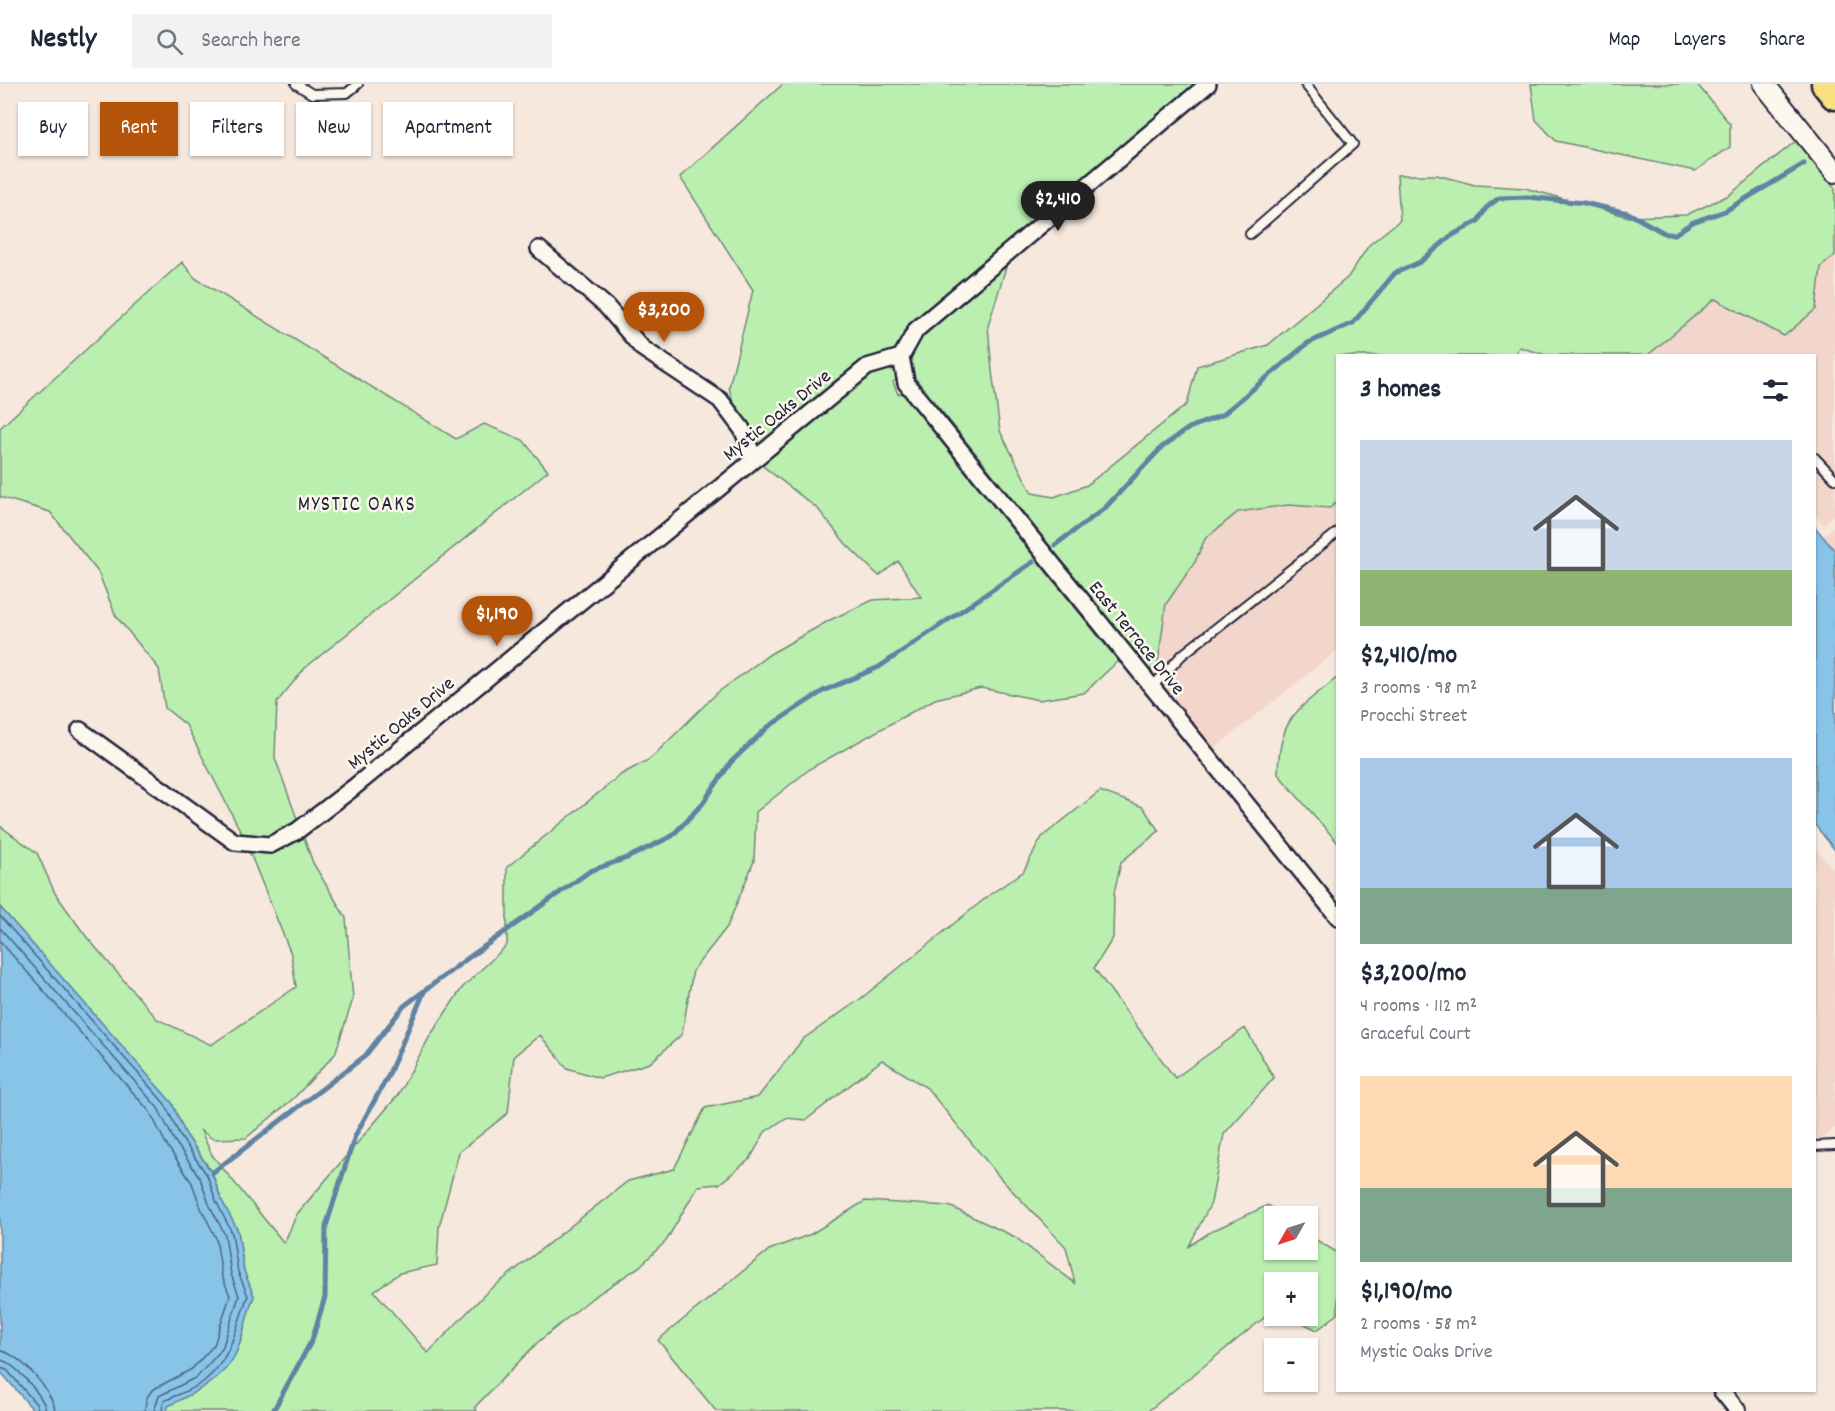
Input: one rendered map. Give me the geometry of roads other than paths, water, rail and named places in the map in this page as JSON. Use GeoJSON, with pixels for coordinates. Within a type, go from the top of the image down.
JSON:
{"type":"FeatureCollection","features":[{"type":"Feature","properties":{"kind":"highway"},"geometry":{"type":"LineString","coordinates":[[1826,84],[1835,95]]}},
{"type":"Feature","properties":{"kind":"street"},"geometry":{"type":"LineString","coordinates":[[902,357],[916,330],[1208,84]]}},
{"type":"Feature","properties":{"kind":"street"},"geometry":{"type":"LineString","coordinates":[[1764,84],[1835,172]]}},
{"type":"Feature","properties":{"kind":"street"},"geometry":{"type":"LineString","coordinates":[[539,249],[606,306],[642,348],[720,400],[742,429],[754,458]]}},
{"type":"Feature","properties":{"kind":"street","name":"East Terrace Drive"},"geometry":{"type":"LineString","coordinates":[[902,357],[906,383],[1336,915]]}},
{"type":"Feature","properties":{"kind":"street","name":"Mystic Oaks Drive"},"geometry":{"type":"LineString","coordinates":[[80,730],[235,842],[270,845],[297,831],[353,788],[867,367],[902,357]]}},
{"type":"Feature","properties":{"kind":"street"},"geometry":{"type":"LineString","coordinates":[[1723,1392],[1738,1411]]}},
{"type":"Feature","properties":{"kind":"lane"},"geometry":{"type":"LineString","coordinates":[[296,84],[312,94],[347,93],[358,84]]}},
{"type":"Feature","properties":{"kind":"lane"},"geometry":{"type":"LineString","coordinates":[[1250,234],[1353,144],[1305,84]]}},
{"type":"Feature","properties":{"kind":"lane"},"geometry":{"type":"LineString","coordinates":[[1816,459],[1835,479]]}},
{"type":"Feature","properties":{"kind":"lane"},"geometry":{"type":"LineString","coordinates":[[1152,687],[1182,655],[1336,534]]}},
{"type":"Feature","properties":{"kind":"lane"},"geometry":{"type":"LineString","coordinates":[[1816,1146],[1835,1145]]}},
{"type":"Feature","properties":{"kind":"water"},"geometry":{"type":"Polygon","coordinates":[[[1816,528],[1835,551],[1835,850],[1816,826],[1816,528]]]}},
{"type":"Feature","properties":{"kind":"water"},"geometry":{"type":"Polygon","coordinates":[[[0,907],[172,1103],[185,1133],[212,1173],[221,1199],[238,1231],[244,1271],[254,1296],[238,1349],[230,1364],[215,1379],[168,1406],[167,1411],[34,1411],[0,1371],[0,907]]]}},
{"type":"Feature","properties":{"kind":"waterway"},"geometry":{"type":"LineString","coordinates":[[1055,545],[1105,508],[1162,447],[1189,428],[1222,415],[1308,343],[1353,323],[1395,273],[1420,262],[1451,236],[1478,221],[1486,208],[1499,198],[1528,197],[1584,203],[1628,213],[1666,234],[1675,234],[1693,222],[1725,211],[1804,164]]}},
{"type":"Feature","properties":{"kind":"waterway"},"geometry":{"type":"LineString","coordinates":[[212,1173],[365,1056],[404,1006],[468,958],[590,871],[627,858],[672,836],[703,803],[731,762],[768,727],[823,691],[879,667],[1033,562]]}},
{"type":"Feature","properties":{"kind":"waterway"},"geometry":{"type":"LineString","coordinates":[[273,1411],[312,1340],[325,1297],[326,1226],[355,1136],[388,1076],[424,992]]}},
{"type":"Feature","properties":{"kind":"district","name":"MYSTIC OAKS"},"geometry":{"type":"Point","coordinates":[357,503]}}]}
